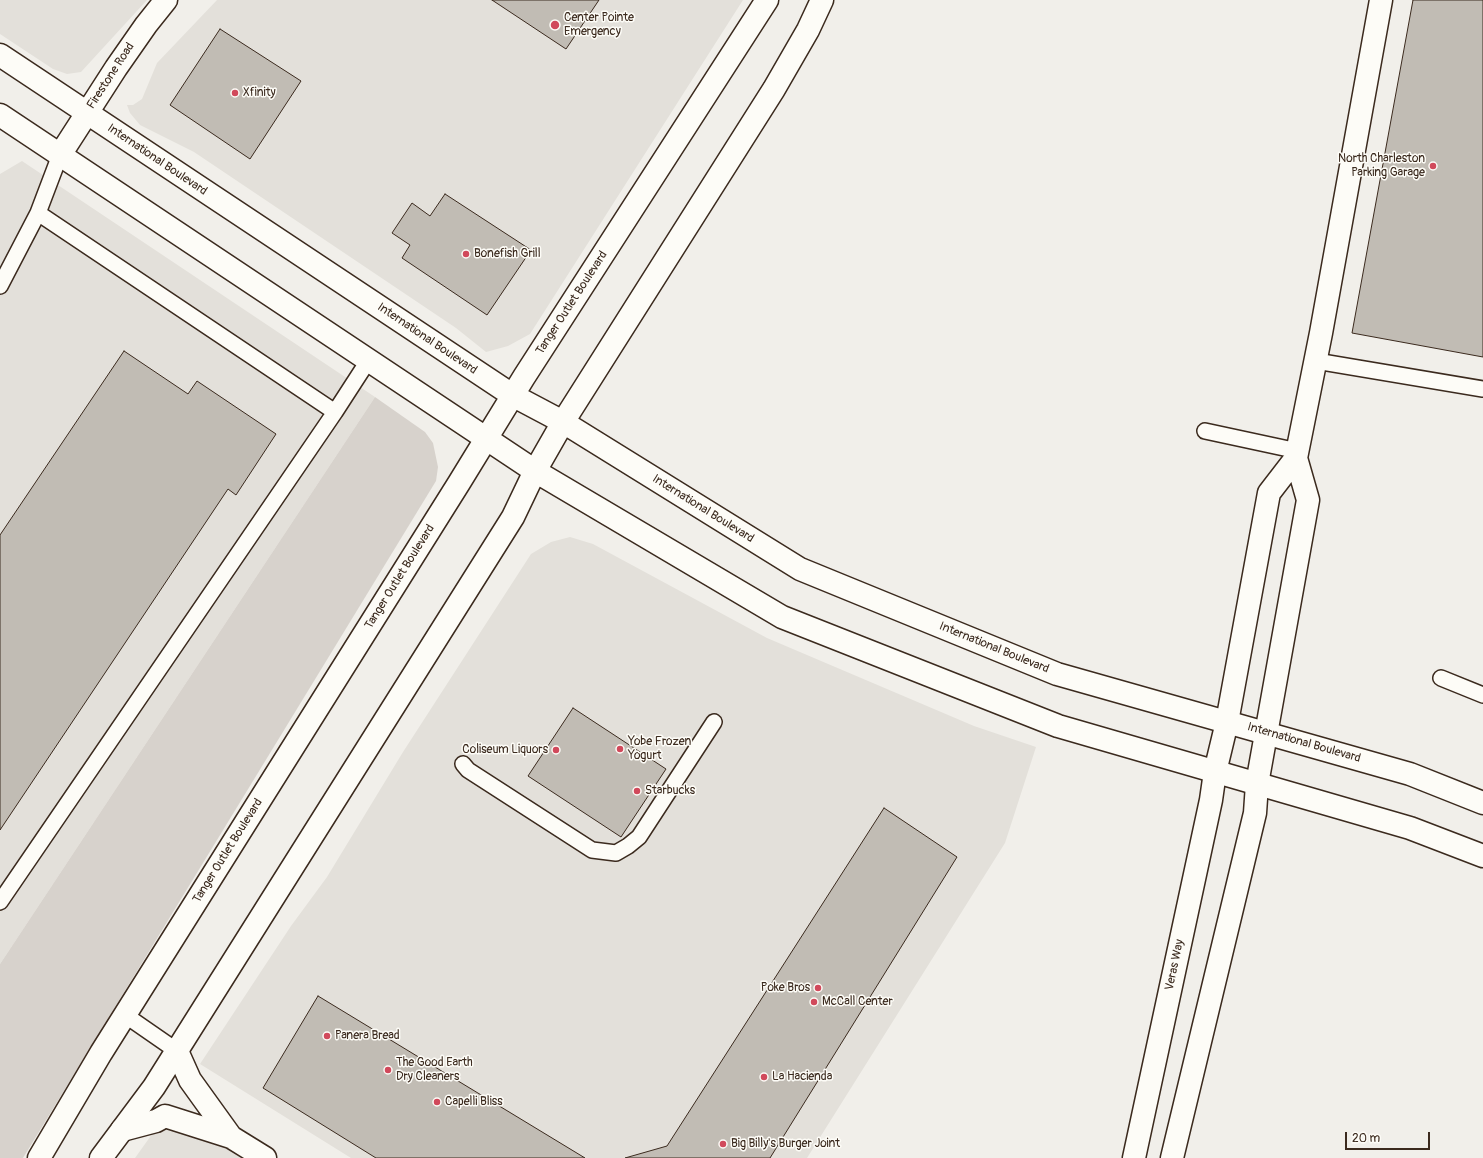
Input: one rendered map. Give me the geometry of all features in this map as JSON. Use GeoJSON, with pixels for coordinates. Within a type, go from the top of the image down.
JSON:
{"type":"FeatureCollection","features":[{"type":"Feature","properties":{"kind":"street","name":"Firestone Road"},"geometry":{"type":"LineString","coordinates":[[60,155],[146,25],[166,0]]}},
{"type":"Feature","properties":{"kind":"street","name":"Tanger Outlet Boulevard"},"geometry":{"type":"LineString","coordinates":[[39,1158],[125,1015],[486,439],[512,395],[767,0]]}},
{"type":"Feature","properties":{"kind":"street"},"geometry":{"type":"LineString","coordinates":[[100,1158],[154,1087],[513,517],[535,471],[563,422],[774,89],[808,30],[822,0]]}},
{"type":"Feature","properties":{"kind":"street"},"geometry":{"type":"LineString","coordinates":[[1172,1158],[1255,813],[1257,784],[1308,500],[1297,454],[1316,361],[1381,0]]}},
{"type":"Feature","properties":{"kind":"street","name":"International Boulevard"},"geometry":{"type":"LineString","coordinates":[[0,55],[512,395],[563,422],[800,569],[1057,674],[1410,774],[1483,802]]}},
{"type":"Feature","properties":{"kind":"street"},"geometry":{"type":"LineString","coordinates":[[0,115],[535,471],[782,617],[1058,726],[1410,828],[1483,856]]}},
{"type":"Feature","properties":{"kind":"street","name":"Veras Way"},"geometry":{"type":"LineString","coordinates":[[1134,1158],[1209,808],[1215,772],[1227,722],[1269,493],[1297,454]]}},
{"type":"Feature","properties":{"kind":"street"},"geometry":{"type":"LineString","coordinates":[[177,1051],[190,1080],[231,1137]]}},
{"type":"Feature","properties":{"kind":"street"},"geometry":{"type":"LineString","coordinates":[[122,1130],[156,1120],[164,1116],[231,1137],[265,1158]]}},
{"type":"Feature","properties":{"kind":"lane"},"geometry":{"type":"LineString","coordinates":[[0,286],[38,213],[60,155]]}},
{"type":"Feature","properties":{"kind":"lane"},"geometry":{"type":"LineString","coordinates":[[38,213],[335,412]]}},
{"type":"Feature","properties":{"kind":"lane"},"geometry":{"type":"LineString","coordinates":[[0,902],[335,412],[368,361]]}},
{"type":"Feature","properties":{"kind":"lane"},"geometry":{"type":"LineString","coordinates":[[1316,361],[1483,389]]}},
{"type":"Feature","properties":{"kind":"lane"},"geometry":{"type":"LineString","coordinates":[[1205,431],[1297,454]]}},
{"type":"Feature","properties":{"kind":"lane"},"geometry":{"type":"LineString","coordinates":[[1441,678],[1483,695]]}},
{"type":"Feature","properties":{"kind":"lane"},"geometry":{"type":"LineString","coordinates":[[463,764],[468,770],[592,850],[616,853],[639,837],[714,722]]}},
{"type":"Feature","properties":{"kind":"lane"},"geometry":{"type":"LineString","coordinates":[[125,1015],[177,1051]]}},
{"type":"Feature","properties":{"kind":"shaded area"},"geometry":{"type":"Polygon","coordinates":[[[0,0],[147,0],[81,72],[67,74],[53,69],[0,34],[0,0]]]}},
{"type":"Feature","properties":{"kind":"shaded area"},"geometry":{"type":"Polygon","coordinates":[[[217,0],[743,0],[530,334],[508,346],[486,352],[456,328],[194,152],[140,125],[130,113],[127,105],[133,105],[142,99],[157,63],[217,0]]]}},
{"type":"Feature","properties":{"kind":"shaded area"},"geometry":{"type":"Polygon","coordinates":[[[22,161],[375,397],[0,964],[0,174],[22,161]]]}},
{"type":"Feature","properties":{"kind":"shaded area"},"geometry":{"type":"Polygon","coordinates":[[[375,397],[425,432],[433,443],[438,467],[436,481],[23,1158],[0,1158],[0,964],[375,397]]]}},
{"type":"Feature","properties":{"kind":"shaded area"},"geometry":{"type":"Polygon","coordinates":[[[570,537],[593,544],[767,638],[974,726],[1036,747],[1005,843],[807,1158],[351,1158],[200,1064],[291,926],[327,877],[403,752],[531,554],[551,542],[570,537]]]}},
{"type":"Feature","properties":{"kind":"shaded area"},"geometry":{"type":"Polygon","coordinates":[[[165,1116],[265,1158],[135,1158],[165,1116]]]}},
{"type":"Feature","properties":{"kind":"building","name":"Center Pointe Emergency"},"geometry":{"type":"Polygon","coordinates":[[[492,0],[599,0],[566,49],[492,0]]]}},
{"type":"Feature","properties":{"kind":"building","name":"North Charleston Parking Garage"},"geometry":{"type":"Polygon","coordinates":[[[1413,0],[1483,0],[1483,357],[1352,333],[1413,0]]]}},
{"type":"Feature","properties":{"kind":"building","name":"Xfinity"},"geometry":{"type":"Polygon","coordinates":[[[220,29],[301,81],[250,159],[170,105],[220,29]]]}},
{"type":"Feature","properties":{"kind":"building","name":"Bonefish Grill"},"geometry":{"type":"Polygon","coordinates":[[[445,194],[531,250],[487,315],[402,258],[410,245],[392,233],[412,203],[430,216],[445,194]]]}},
{"type":"Feature","properties":{"kind":"building"},"geometry":{"type":"Polygon","coordinates":[[[124,351],[188,394],[197,381],[276,434],[236,495],[228,489],[0,830],[0,535],[124,351]]]}},
{"type":"Feature","properties":{"kind":"building"},"geometry":{"type":"Polygon","coordinates":[[[573,708],[666,769],[621,837],[528,776],[573,708]]]}},
{"type":"Feature","properties":{"kind":"building","name":"McCall Center"},"geometry":{"type":"Polygon","coordinates":[[[884,808],[957,857],[770,1158],[625,1158],[667,1146],[884,808]]]}},
{"type":"Feature","properties":{"kind":"building"},"geometry":{"type":"Polygon","coordinates":[[[318,996],[585,1158],[376,1158],[263,1088],[318,996]]]}},
{"type":"Feature","properties":{"kind":"place","name":"Center Pointe Emergency"},"geometry":{"type":"Point","coordinates":[555,25]}},
{"type":"Feature","properties":{"kind":"place","name":"Xfinity"},"geometry":{"type":"Point","coordinates":[235,93]}},
{"type":"Feature","properties":{"kind":"place","name":"North Charleston Parking Garage"},"geometry":{"type":"Point","coordinates":[1433,166]}},
{"type":"Feature","properties":{"kind":"place","name":"Bonefish Grill"},"geometry":{"type":"Point","coordinates":[466,254]}},
{"type":"Feature","properties":{"kind":"place","name":"Yobe Frozen Yogurt"},"geometry":{"type":"Point","coordinates":[620,749]}},
{"type":"Feature","properties":{"kind":"place","name":"Coliseum Liquors"},"geometry":{"type":"Point","coordinates":[556,750]}},
{"type":"Feature","properties":{"kind":"place","name":"Starbucks"},"geometry":{"type":"Point","coordinates":[637,791]}},
{"type":"Feature","properties":{"kind":"place","name":"Poke Bros"},"geometry":{"type":"Point","coordinates":[818,988]}},
{"type":"Feature","properties":{"kind":"place","name":"McCall Center"},"geometry":{"type":"Point","coordinates":[814,1002]}},
{"type":"Feature","properties":{"kind":"place","name":"Panera Bread"},"geometry":{"type":"Point","coordinates":[327,1036]}},
{"type":"Feature","properties":{"kind":"place","name":"The Good Earth Dry Cleaners"},"geometry":{"type":"Point","coordinates":[388,1070]}},
{"type":"Feature","properties":{"kind":"place","name":"La Hacienda"},"geometry":{"type":"Point","coordinates":[764,1077]}},
{"type":"Feature","properties":{"kind":"place","name":"Capelli Bliss"},"geometry":{"type":"Point","coordinates":[437,1102]}},
{"type":"Feature","properties":{"kind":"place","name":"Big Billy's Burger Joint"},"geometry":{"type":"Point","coordinates":[723,1144]}}]}
